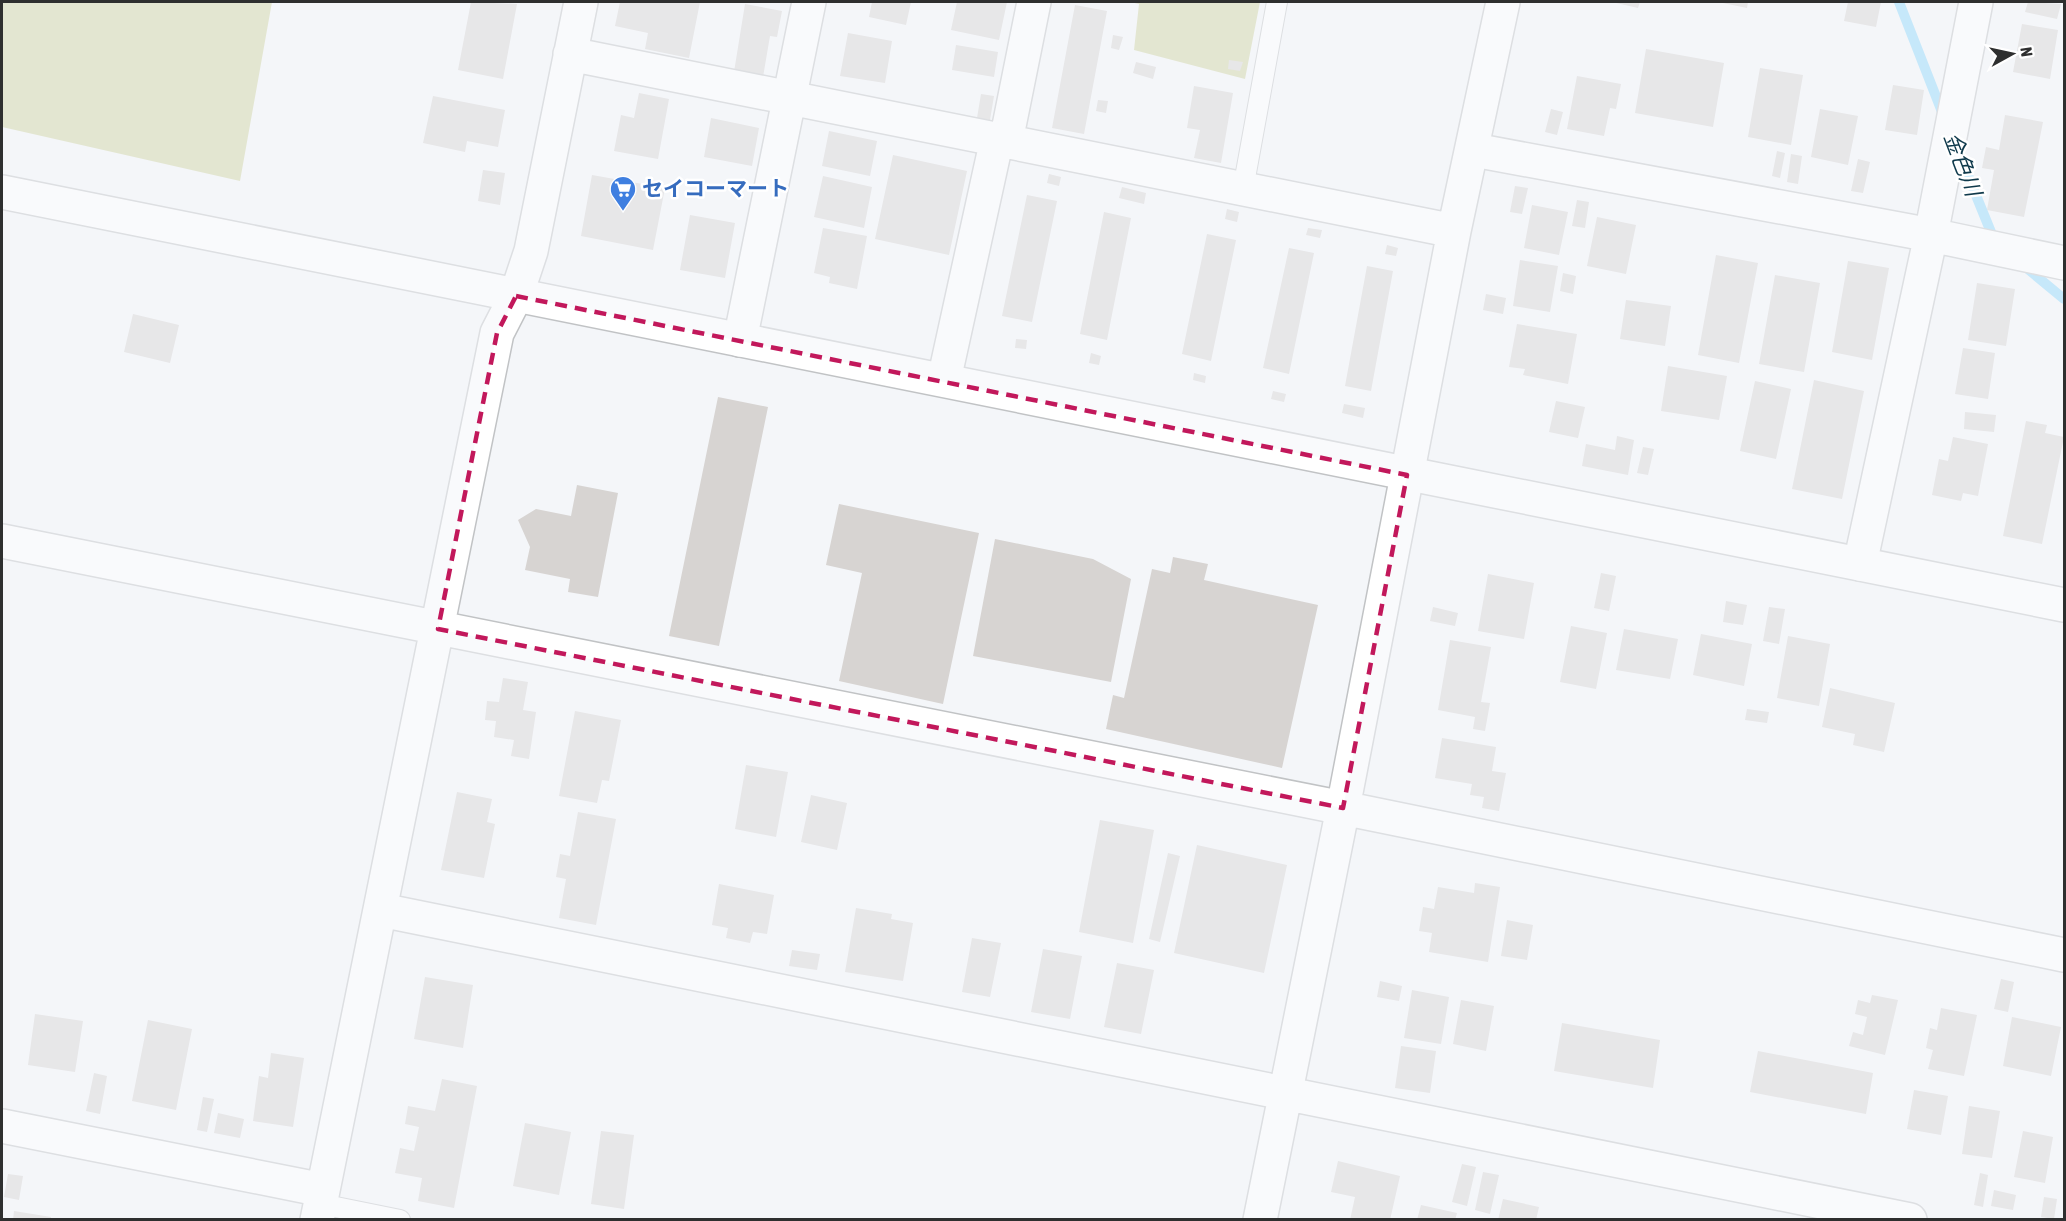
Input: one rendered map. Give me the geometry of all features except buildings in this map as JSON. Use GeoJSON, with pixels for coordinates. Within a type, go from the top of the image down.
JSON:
{"type":"FeatureCollection","features":[{"type":"Feature","properties":{"kind":"street"},"geometry":{"type":"LineString","coordinates":[[2,1126],[320,1204],[497,333],[516,297],[531,251],[581,2]]}},
{"type":"Feature","properties":{"kind":"street"},"geometry":{"type":"LineString","coordinates":[[740,340],[809,2]]}},
{"type":"Feature","properties":{"kind":"street"},"geometry":{"type":"LineString","coordinates":[[944,380],[1034,2]]}},
{"type":"Feature","properties":{"kind":"street"},"geometry":{"type":"LineString","coordinates":[[1260,1220],[1343,808],[1454,231],[1474,150],[1503,2]]}},
{"type":"Feature","properties":{"kind":"street"},"geometry":{"type":"LineString","coordinates":[[1860,564],[1931,235],[1976,2]]}},
{"type":"Feature","properties":{"kind":"street"},"geometry":{"type":"LineString","coordinates":[[570,54],[1454,231]]}},
{"type":"Feature","properties":{"kind":"street"},"geometry":{"type":"LineString","coordinates":[[1474,150],[1931,235],[2064,263]]}},
{"type":"Feature","properties":{"kind":"street"},"geometry":{"type":"LineString","coordinates":[[2,192],[516,297],[944,380],[1407,475],[2064,605]]}},
{"type":"Feature","properties":{"kind":"street"},"geometry":{"type":"LineString","coordinates":[[2,541],[1343,808],[2064,956]]}},
{"type":"Feature","properties":{"kind":"street"},"geometry":{"type":"LineString","coordinates":[[381,909],[1910,1220]]}},
{"type":"Feature","properties":{"kind":"lane"},"geometry":{"type":"LineString","coordinates":[[1243,189],[1277,2]]}},
{"type":"Feature","properties":{"kind":"lane"},"geometry":{"type":"LineString","coordinates":[[320,1204],[400,1220]]}},
{"type":"Feature","properties":{"kind":"highlighted area"},"geometry":{"type":"Polygon","coordinates":[[[516,296],[1407,475],[1343,808],[438,629],[497,333],[516,296]]]}},
{"type":"Feature","properties":{"kind":"green space"},"geometry":{"type":"Polygon","coordinates":[[[2,2],[272,2],[240,181],[2,127],[2,2]]]}},
{"type":"Feature","properties":{"kind":"green space"},"geometry":{"type":"Polygon","coordinates":[[[1130,2],[1260,2],[1245,79],[1134,50],[1139,4],[1130,2]]]}},
{"type":"Feature","properties":{"kind":"waterway","name":"金色川"},"geometry":{"type":"LineString","coordinates":[[1899,2],[1944,117]]}},
{"type":"Feature","properties":{"kind":"waterway","name":"金色川"},"geometry":{"type":"LineString","coordinates":[[1958,151],[1995,242]]}},
{"type":"Feature","properties":{"kind":"waterway","name":"金色川"},"geometry":{"type":"LineString","coordinates":[[2023,265],[2064,299]]}},
{"type":"Feature","properties":{"kind":"place","name":"セイコーマート"},"geometry":{"type":"Point","coordinates":[623,212]}}]}
